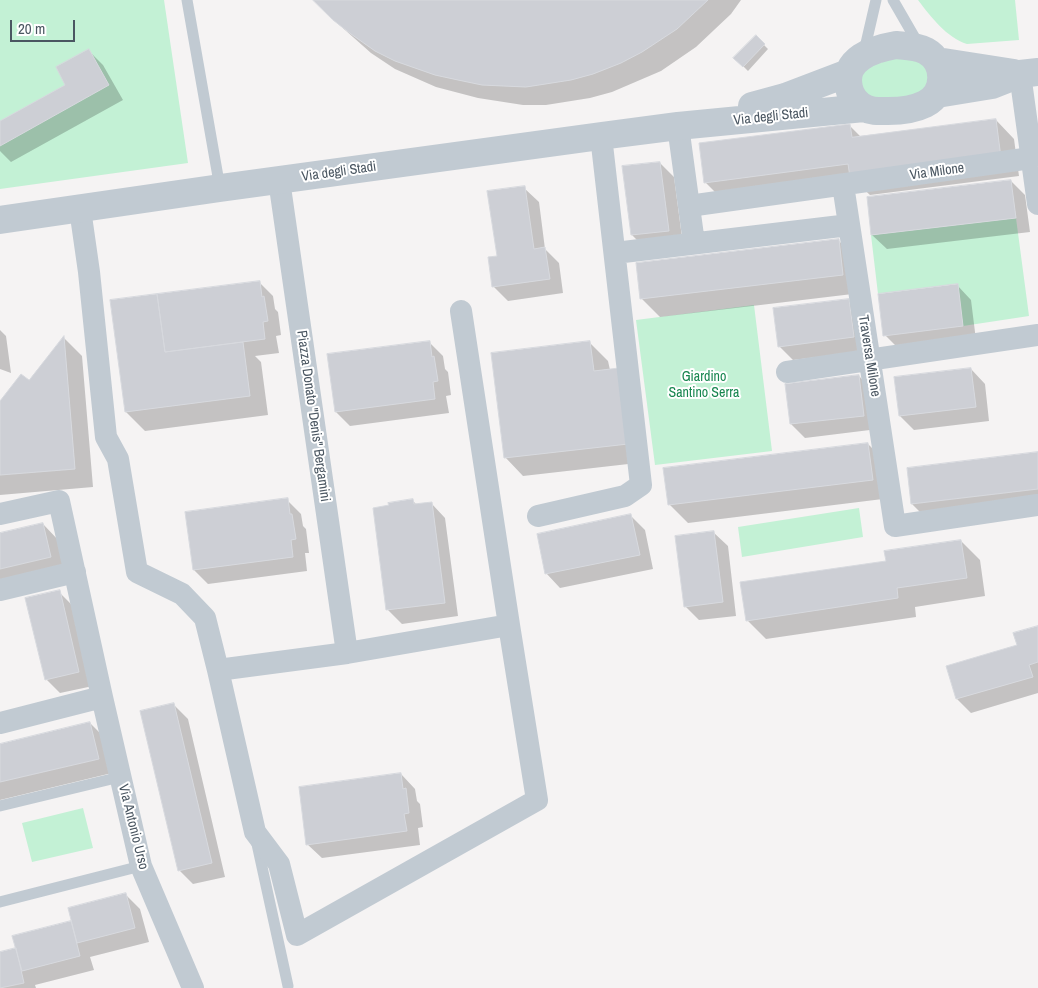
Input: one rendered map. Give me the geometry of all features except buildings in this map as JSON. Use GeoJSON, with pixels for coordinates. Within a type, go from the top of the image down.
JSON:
{"type":"FeatureCollection","features":[{"type":"Feature","properties":{"kind":"street","name":"Via degli Stadi"},"geometry":{"type":"LineString","coordinates":[[678,126],[785,97],[856,64],[879,48],[896,45],[929,55],[1029,73]]}},
{"type":"Feature","properties":{"kind":"street"},"geometry":{"type":"LineString","coordinates":[[929,55],[941,70],[942,80],[937,94]]}},
{"type":"Feature","properties":{"kind":"street"},"geometry":{"type":"LineString","coordinates":[[856,64],[848,83],[853,99],[864,108]]}},
{"type":"Feature","properties":{"kind":"street","name":"Via degli Stadi"},"geometry":{"type":"LineString","coordinates":[[0,220],[678,126],[864,108],[895,111],[919,107],[926,104],[937,94],[992,85],[1029,73]]}},
{"type":"Feature","properties":{"kind":"street"},"geometry":{"type":"LineString","coordinates":[[1029,73],[1038,204]]}},
{"type":"Feature","properties":{"kind":"street"},"geometry":{"type":"LineString","coordinates":[[678,126],[694,244]]}},
{"type":"Feature","properties":{"kind":"street"},"geometry":{"type":"LineString","coordinates":[[538,516],[625,496],[641,485],[601,136]]}},
{"type":"Feature","properties":{"kind":"street","name":"Via Milone"},"geometry":{"type":"LineString","coordinates":[[689,206],[843,186],[1033,151]]}},
{"type":"Feature","properties":{"kind":"street","name":"Piazza Donato \"Denis\" Bergamini"},"geometry":{"type":"LineString","coordinates":[[279,180],[347,653]]}},
{"type":"Feature","properties":{"kind":"street","name":"Traversa Milone"},"geometry":{"type":"LineString","coordinates":[[843,186],[895,526],[1038,505]]}},
{"type":"Feature","properties":{"kind":"street"},"geometry":{"type":"LineString","coordinates":[[80,209],[89,272],[106,436],[118,459],[138,572],[182,594],[205,618],[255,832],[279,864],[296,935],[538,800],[461,311]]}},
{"type":"Feature","properties":{"kind":"street"},"geometry":{"type":"LineString","coordinates":[[614,253],[849,225]]}},
{"type":"Feature","properties":{"kind":"street"},"geometry":{"type":"LineString","coordinates":[[787,372],[1038,335]]}},
{"type":"Feature","properties":{"kind":"street","name":"Via Antonio Urso"},"geometry":{"type":"LineString","coordinates":[[0,514],[59,501],[141,866],[179,951],[193,988]]}},
{"type":"Feature","properties":{"kind":"street"},"geometry":{"type":"LineString","coordinates":[[0,590],[75,572]]}},
{"type":"Feature","properties":{"kind":"street"},"geometry":{"type":"LineString","coordinates":[[218,670],[347,653],[509,625]]}},
{"type":"Feature","properties":{"kind":"street"},"geometry":{"type":"LineString","coordinates":[[0,723],[102,697]]}},
{"type":"Feature","properties":{"kind":"lane"},"geometry":{"type":"LineString","coordinates":[[187,0],[220,188]]}},
{"type":"Feature","properties":{"kind":"lane"},"geometry":{"type":"LineString","coordinates":[[856,64],[876,0]]}},
{"type":"Feature","properties":{"kind":"lane"},"geometry":{"type":"LineString","coordinates":[[893,0],[929,55]]}},
{"type":"Feature","properties":{"kind":"lane"},"geometry":{"type":"LineString","coordinates":[[0,806],[120,777]]}},
{"type":"Feature","properties":{"kind":"lane"},"geometry":{"type":"LineString","coordinates":[[255,832],[288,986]]}},
{"type":"Feature","properties":{"kind":"lane"},"geometry":{"type":"LineString","coordinates":[[0,903],[141,866]]}},
{"type":"Feature","properties":{"kind":"green space"},"geometry":{"type":"Polygon","coordinates":[[[0,0],[164,0],[188,163],[0,189],[0,0]]]}},
{"type":"Feature","properties":{"kind":"green space"},"geometry":{"type":"Polygon","coordinates":[[[918,0],[1015,0],[1019,40],[967,44],[946,32],[918,0]]]}},
{"type":"Feature","properties":{"kind":"green space"},"geometry":{"type":"Polygon","coordinates":[[[920,50],[934,91],[871,107],[851,72],[920,50]]]}},
{"type":"Feature","properties":{"kind":"green space"},"geometry":{"type":"Polygon","coordinates":[[[1016,218],[1029,316],[963,326],[957,284],[878,294],[871,235],[1016,218]]]}},
{"type":"Feature","properties":{"kind":"green space","name":"Giardino Santino Serra"},"geometry":{"type":"Polygon","coordinates":[[[754,305],[772,451],[655,465],[636,320],[754,305]]]}},
{"type":"Feature","properties":{"kind":"green space"},"geometry":{"type":"Polygon","coordinates":[[[859,508],[863,537],[742,557],[738,527],[859,508]]]}},
{"type":"Feature","properties":{"kind":"green space"},"geometry":{"type":"Polygon","coordinates":[[[83,808],[93,848],[32,862],[22,823],[83,808]]]}}]}
